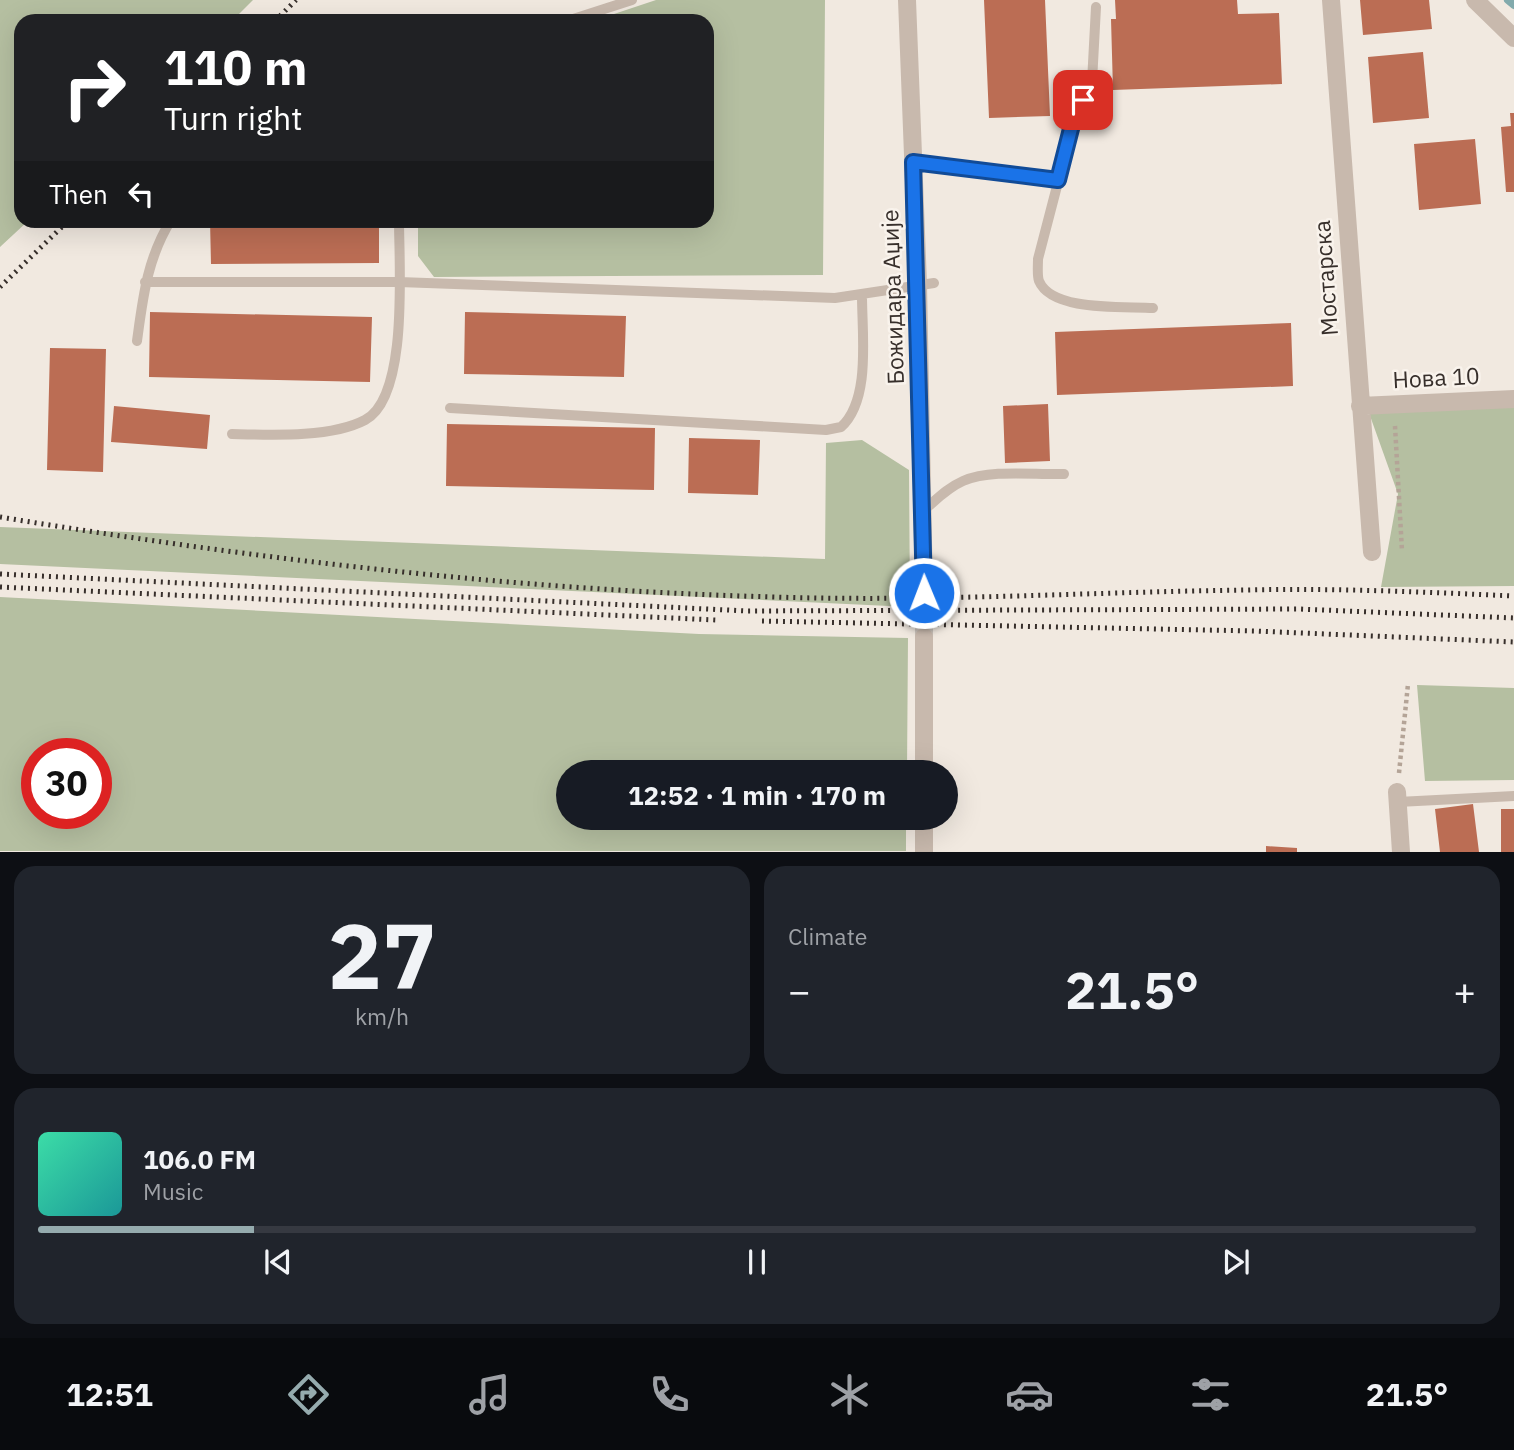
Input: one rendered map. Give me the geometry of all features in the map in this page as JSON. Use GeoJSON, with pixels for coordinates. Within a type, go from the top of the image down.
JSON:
{"type":"FeatureCollection","features":[{"type":"Feature","properties":{"kind":"street","name":"Божидара Аџије"},"geometry":{"type":"LineString","coordinates":[[907,0],[913,162],[926,284],[924,593]]}},
{"type":"Feature","properties":{"kind":"street","name":"Мостарска"},"geometry":{"type":"LineString","coordinates":[[1331,0],[1372,552]]}},
{"type":"Feature","properties":{"kind":"street"},"geometry":{"type":"LineString","coordinates":[[1475,0],[1514,38]]}},
{"type":"Feature","properties":{"kind":"street","name":"Нова 10"},"geometry":{"type":"LineString","coordinates":[[1360,406],[1514,399]]}},
{"type":"Feature","properties":{"kind":"street"},"geometry":{"type":"LineString","coordinates":[[924,760],[925,637]]}},
{"type":"Feature","properties":{"kind":"street"},"geometry":{"type":"LineString","coordinates":[[1397,797],[1401,852]]}},
{"type":"Feature","properties":{"kind":"street"},"geometry":{"type":"LineString","coordinates":[[924,830],[924,852]]}},
{"type":"Feature","properties":{"kind":"lane"},"geometry":{"type":"LineString","coordinates":[[589,14],[632,0]]}},
{"type":"Feature","properties":{"kind":"lane"},"geometry":{"type":"LineString","coordinates":[[1096,7],[1091,82],[1074,117],[1038,259],[1038,281],[1049,295],[1065,303],[1153,308]]}},
{"type":"Feature","properties":{"kind":"lane"},"geometry":{"type":"LineString","coordinates":[[913,162],[1058,180]]}},
{"type":"Feature","properties":{"kind":"lane"},"geometry":{"type":"LineString","coordinates":[[137,341],[145,282],[153,253],[167,228]]}},
{"type":"Feature","properties":{"kind":"lane"},"geometry":{"type":"LineString","coordinates":[[232,435],[280,435],[344,427],[366,420],[381,407],[391,386],[399,282],[399,228]]}},
{"type":"Feature","properties":{"kind":"lane"},"geometry":{"type":"LineString","coordinates":[[145,282],[399,282],[835,298],[862,296],[926,284]]}},
{"type":"Feature","properties":{"kind":"lane"},"geometry":{"type":"LineString","coordinates":[[450,408],[826,430],[841,427],[857,406],[860,391],[862,296]]}},
{"type":"Feature","properties":{"kind":"lane"},"geometry":{"type":"LineString","coordinates":[[923,511],[966,480],[1000,475],[1064,474]]}},
{"type":"Feature","properties":{"kind":"lane"},"geometry":{"type":"LineString","coordinates":[[1397,797],[1514,796]]}},
{"type":"Feature","properties":{"kind":"path"},"geometry":{"type":"LineString","coordinates":[[1394,404],[1402,551]]}},
{"type":"Feature","properties":{"kind":"path"},"geometry":{"type":"LineString","coordinates":[[1397,797],[1408,684]]}},
{"type":"Feature","properties":{"kind":"green space"},"geometry":{"type":"Polygon","coordinates":[[[0,0],[253,0],[239,14],[14,14],[14,228],[20,228],[0,247],[0,0]]]}},
{"type":"Feature","properties":{"kind":"green space"},"geometry":{"type":"Polygon","coordinates":[[[656,0],[825,0],[823,275],[434,277],[418,256],[418,228],[714,228],[714,14],[614,14],[656,0]]]}},
{"type":"Feature","properties":{"kind":"green space"},"geometry":{"type":"Polygon","coordinates":[[[1514,407],[1514,586],[1381,587],[1398,494],[1369,413],[1514,407]]]}},
{"type":"Feature","properties":{"kind":"green space"},"geometry":{"type":"Polygon","coordinates":[[[862,440],[909,470],[910,607],[0,564],[0,527],[825,559],[826,443],[862,440]]]}},
{"type":"Feature","properties":{"kind":"green space"},"geometry":{"type":"Polygon","coordinates":[[[0,597],[699,634],[908,638],[907,760],[556,760],[556,830],[906,830],[906,851],[0,851],[0,597]]]}},
{"type":"Feature","properties":{"kind":"green space"},"geometry":{"type":"Polygon","coordinates":[[[1417,685],[1514,688],[1514,780],[1425,781],[1417,685]]]}},
{"type":"Feature","properties":{"kind":"building"},"geometry":{"type":"Polygon","coordinates":[[[984,0],[1045,0],[1050,116],[989,118],[984,0]]]}},
{"type":"Feature","properties":{"kind":"building"},"geometry":{"type":"Polygon","coordinates":[[[1115,0],[1237,0],[1238,14],[1279,13],[1282,84],[1113,90],[1111,19],[1116,19],[1115,0]]]}},
{"type":"Feature","properties":{"kind":"building"},"geometry":{"type":"Polygon","coordinates":[[[1360,0],[1429,0],[1432,29],[1363,35],[1360,0]]]}},
{"type":"Feature","properties":{"kind":"building"},"geometry":{"type":"Polygon","coordinates":[[[1423,52],[1429,118],[1373,123],[1368,57],[1423,52]]]}},
{"type":"Feature","properties":{"kind":"building"},"geometry":{"type":"Polygon","coordinates":[[[1510,113],[1514,113],[1514,192],[1506,192],[1501,127],[1511,126],[1510,113]]]}},
{"type":"Feature","properties":{"kind":"building"},"geometry":{"type":"Polygon","coordinates":[[[1475,139],[1481,204],[1419,210],[1414,144],[1475,139]]]}},
{"type":"Feature","properties":{"kind":"building"},"geometry":{"type":"Polygon","coordinates":[[[210,228],[379,228],[379,263],[211,264],[210,228]]]}},
{"type":"Feature","properties":{"kind":"building"},"geometry":{"type":"Polygon","coordinates":[[[150,312],[372,317],[370,382],[149,377],[150,312]]]}},
{"type":"Feature","properties":{"kind":"building"},"geometry":{"type":"Polygon","coordinates":[[[465,312],[626,316],[624,377],[464,374],[465,312]]]}},
{"type":"Feature","properties":{"kind":"building"},"geometry":{"type":"Polygon","coordinates":[[[1291,323],[1293,386],[1057,395],[1055,332],[1291,323]]]}},
{"type":"Feature","properties":{"kind":"building"},"geometry":{"type":"Polygon","coordinates":[[[50,348],[106,349],[103,472],[47,470],[50,348]]]}},
{"type":"Feature","properties":{"kind":"building"},"geometry":{"type":"Polygon","coordinates":[[[1048,404],[1050,461],[1005,463],[1003,406],[1048,404]]]}},
{"type":"Feature","properties":{"kind":"building"},"geometry":{"type":"Polygon","coordinates":[[[114,406],[210,415],[207,449],[111,442],[114,406]]]}},
{"type":"Feature","properties":{"kind":"building"},"geometry":{"type":"Polygon","coordinates":[[[447,424],[655,428],[654,490],[446,486],[447,424]]]}},
{"type":"Feature","properties":{"kind":"building"},"geometry":{"type":"Polygon","coordinates":[[[689,438],[760,440],[758,495],[688,493],[689,438]]]}},
{"type":"Feature","properties":{"kind":"building"},"geometry":{"type":"Polygon","coordinates":[[[1473,804],[1479,852],[1440,852],[1435,809],[1473,804]]]}},
{"type":"Feature","properties":{"kind":"building"},"geometry":{"type":"Polygon","coordinates":[[[1501,809],[1514,809],[1514,852],[1501,852],[1501,809]]]}},
{"type":"Feature","properties":{"kind":"building"},"geometry":{"type":"Polygon","coordinates":[[[1266,846],[1297,848],[1297,852],[1266,852],[1266,846]]]}},
{"type":"Feature","properties":{"kind":"waterway"},"geometry":{"type":"LineString","coordinates":[[1508,0],[1514,5]]}},
{"type":"Feature","properties":{"kind":"tunnel"},"geometry":{"type":"LineString","coordinates":[[924,593],[924,637]]}},
{"type":"Feature","properties":{"kind":"railway"},"geometry":{"type":"LineString","coordinates":[[282,14],[296,0]]}},
{"type":"Feature","properties":{"kind":"railway"},"geometry":{"type":"LineString","coordinates":[[0,287],[61,228]]}},
{"type":"Feature","properties":{"kind":"railway"},"geometry":{"type":"LineString","coordinates":[[0,517],[192,546],[386,570],[482,580],[677,593],[892,598],[1314,590],[1514,596]]}},
{"type":"Feature","properties":{"kind":"railway"},"geometry":{"type":"LineString","coordinates":[[0,574],[747,611],[1299,609],[1514,618]]}},
{"type":"Feature","properties":{"kind":"railway"},"geometry":{"type":"LineString","coordinates":[[0,587],[716,620]]}},
{"type":"Feature","properties":{"kind":"railway"},"geometry":{"type":"LineString","coordinates":[[762,621],[1255,631],[1514,642]]}},
{"type":"Feature","properties":{"kind":"route"},"geometry":{"type":"LineString","coordinates":[[924,593],[913,162],[1058,180],[1074,117],[1083,100]]}}]}
